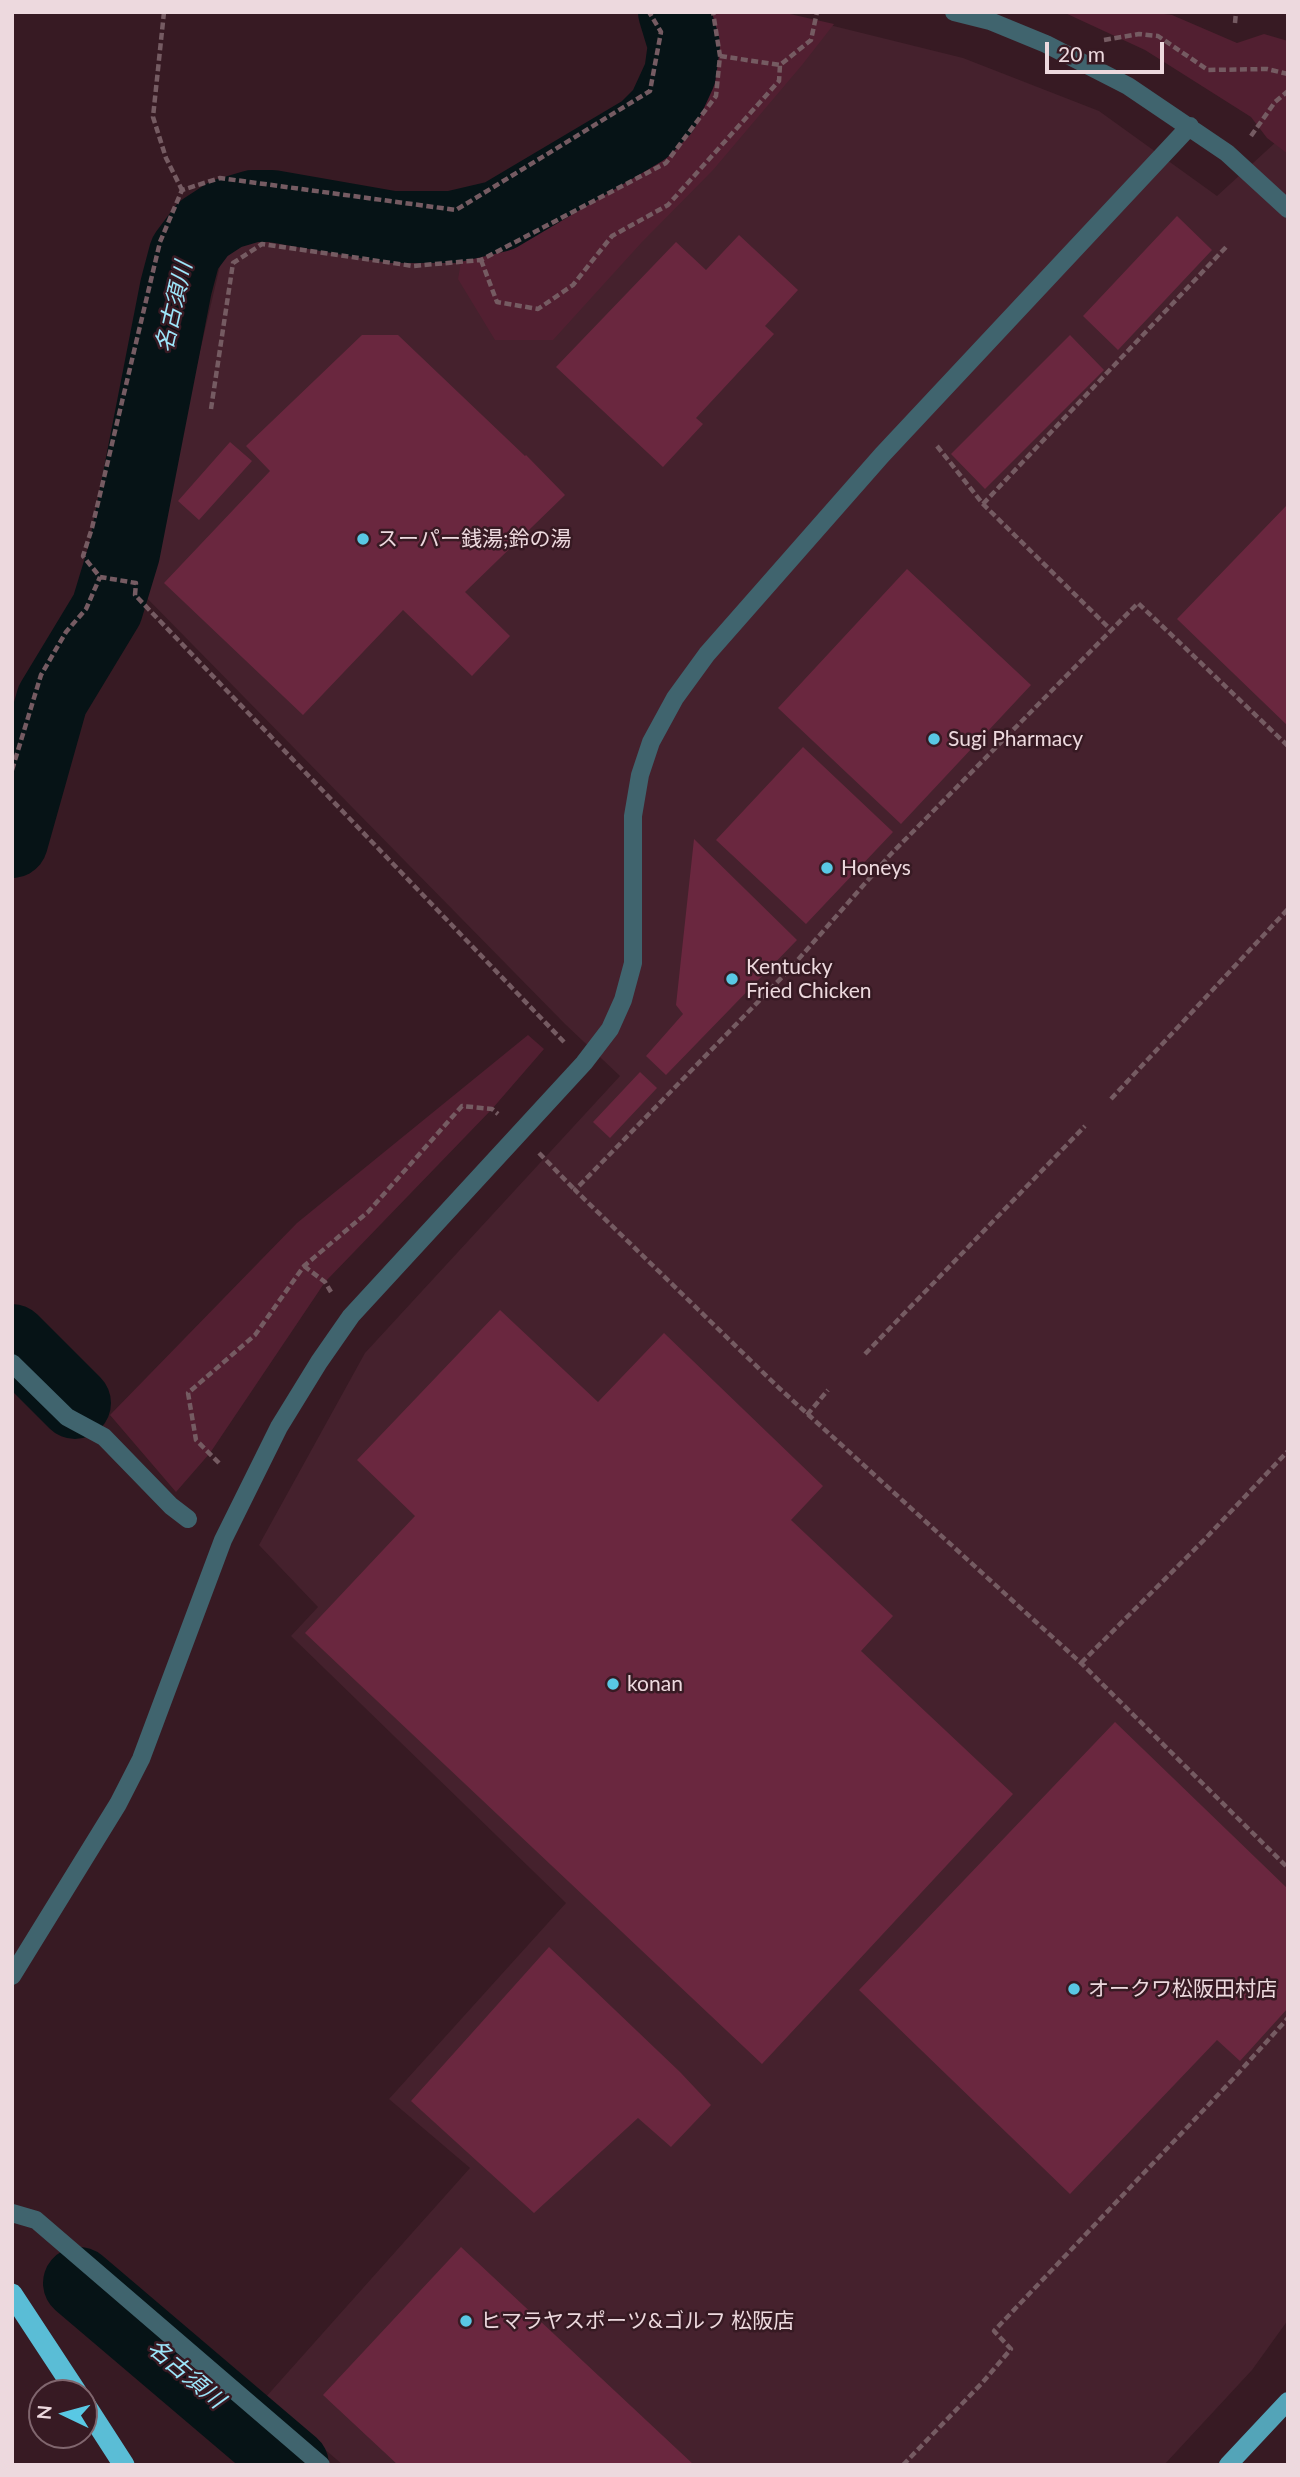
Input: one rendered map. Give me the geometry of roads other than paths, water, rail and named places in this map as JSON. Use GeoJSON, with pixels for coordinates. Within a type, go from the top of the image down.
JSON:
{"type":"FeatureCollection","features":[{"type":"Feature","properties":{"kind":"highway"},"geometry":{"type":"LineString","coordinates":[[12,2294],[68,2379]]}},
{"type":"Feature","properties":{"kind":"highway"},"geometry":{"type":"LineString","coordinates":[[98,2425],[124,2465]]}},
{"type":"Feature","properties":{"kind":"main road"},"geometry":{"type":"LineString","coordinates":[[1228,2465],[1288,2400]]}},
{"type":"Feature","properties":{"kind":"street"},"geometry":{"type":"LineString","coordinates":[[954,12],[990,21],[1046,44],[1128,86],[1227,153],[1288,209]]}},
{"type":"Feature","properties":{"kind":"street"},"geometry":{"type":"LineString","coordinates":[[12,1976],[118,1804],[141,1759],[223,1540],[279,1427],[319,1363],[351,1316],[584,1063],[610,1029],[623,1000],[633,962],[633,816],[640,775],[651,742],[675,698],[707,654],[882,455],[1190,126]]}},
{"type":"Feature","properties":{"kind":"street"},"geometry":{"type":"LineString","coordinates":[[12,1363],[67,1418],[104,1437],[171,1506],[188,1519]]}},
{"type":"Feature","properties":{"kind":"street"},"geometry":{"type":"LineString","coordinates":[[12,2213],[36,2220],[321,2465]]}},
{"type":"Feature","properties":{"kind":"waterway","name":"名古須川"},"geometry":{"type":"LineString","coordinates":[[12,842],[52,700],[107,609],[124,553],[176,287],[185,253],[203,229],[226,214],[253,206],[272,206],[392,227],[452,227],[499,216],[644,130],[663,111],[680,74],[684,45],[674,12]]}},
{"type":"Feature","properties":{"kind":"waterway","name":"名古須川"},"geometry":{"type":"LineString","coordinates":[[12,1340],[75,1403]]}},
{"type":"Feature","properties":{"kind":"waterway","name":"名古須川"},"geometry":{"type":"LineString","coordinates":[[79,2283],[293,2465]]}},
{"type":"Feature","properties":{"kind":"place","name":"スーパー銭湯;鈴の湯"},"geometry":{"type":"Point","coordinates":[363,539]}},
{"type":"Feature","properties":{"kind":"place","name":"Sugi Pharmacy"},"geometry":{"type":"Point","coordinates":[934,739]}},
{"type":"Feature","properties":{"kind":"place","name":"Honeys"},"geometry":{"type":"Point","coordinates":[827,868]}},
{"type":"Feature","properties":{"kind":"place","name":"Kentucky Fried Chicken"},"geometry":{"type":"Point","coordinates":[732,979]}},
{"type":"Feature","properties":{"kind":"place","name":"konan"},"geometry":{"type":"Point","coordinates":[613,1684]}},
{"type":"Feature","properties":{"kind":"place","name":"オークワ松阪田村店"},"geometry":{"type":"Point","coordinates":[1074,1989]}},
{"type":"Feature","properties":{"kind":"place","name":"ヒマラヤスポーツ&ゴルフ 松阪店"},"geometry":{"type":"Point","coordinates":[466,2321]}}]}
